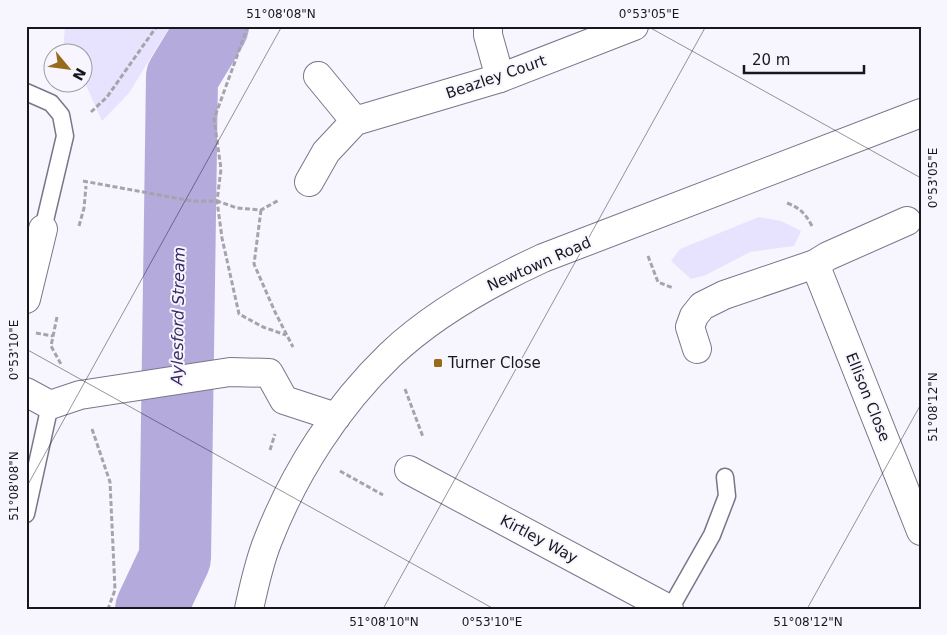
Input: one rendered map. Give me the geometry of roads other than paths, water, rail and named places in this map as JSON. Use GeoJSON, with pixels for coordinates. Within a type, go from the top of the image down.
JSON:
{"type":"FeatureCollection","features":[{"type":"Feature","properties":{"kind":"street"},"geometry":{"type":"LineString","coordinates":[[488,26],[488,35],[500,78]]}},
{"type":"Feature","properties":{"kind":"street","name":"Beazley Court"},"geometry":{"type":"LineString","coordinates":[[309,182],[326,152],[355,122],[500,78],[634,26]]}},
{"type":"Feature","properties":{"kind":"street"},"geometry":{"type":"LineString","coordinates":[[318,76],[355,122]]}},
{"type":"Feature","properties":{"kind":"street","name":"Newtown Road"},"geometry":{"type":"LineString","coordinates":[[249,609],[268,540],[286,500],[312,454],[336,417],[362,384],[392,354],[428,325],[504,276],[543,258],[921,113]]}},
{"type":"Feature","properties":{"kind":"street"},"geometry":{"type":"LineString","coordinates":[[697,349],[690,327],[694,316],[702,306],[724,295],[821,260],[907,221]]}},
{"type":"Feature","properties":{"kind":"street"},"geometry":{"type":"LineString","coordinates":[[26,299],[43,229]]}},
{"type":"Feature","properties":{"kind":"street","name":"Ellison Close"},"geometry":{"type":"LineString","coordinates":[[821,260],[921,531]]}},
{"type":"Feature","properties":{"kind":"street"},"geometry":{"type":"LineString","coordinates":[[26,392],[50,405],[82,383],[230,372],[269,373],[284,400],[336,417]]}},
{"type":"Feature","properties":{"kind":"street","name":"Kirtley Way"},"geometry":{"type":"LineString","coordinates":[[409,470],[669,609]]}},
{"type":"Feature","properties":{"kind":"lane"},"geometry":{"type":"LineString","coordinates":[[26,92],[50,103],[56,109],[61,115],[65,136],[43,229]]}},
{"type":"Feature","properties":{"kind":"lane"},"geometry":{"type":"LineString","coordinates":[[26,514],[50,405]]}},
{"type":"Feature","properties":{"kind":"lane"},"geometry":{"type":"LineString","coordinates":[[669,609],[712,535],[728,496],[725,477]]}},
{"type":"Feature","properties":{"kind":"waterway","name":"Aylesford Stream"},"geometry":{"type":"LineString","coordinates":[[151,609],[175,558],[182,77],[213,26]]}},
{"type":"Feature","properties":{"kind":"place","name":"Turner Close"},"geometry":{"type":"Point","coordinates":[438,363]}}]}
